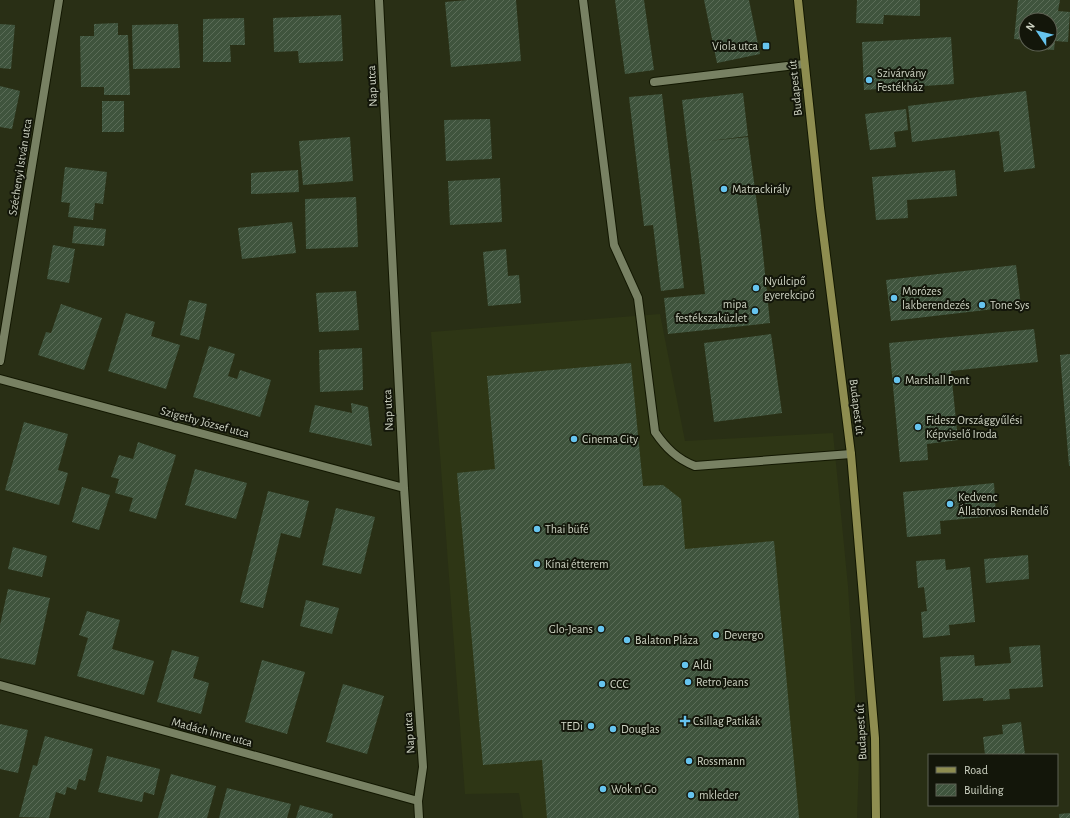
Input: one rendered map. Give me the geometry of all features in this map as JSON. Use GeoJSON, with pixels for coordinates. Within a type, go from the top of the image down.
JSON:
{"type":"FeatureCollection","features":[{"type":"Feature","properties":{"kind":"main road","name":"Budapest út"},"geometry":{"type":"LineString","coordinates":[[798,0],[820,208],[851,454],[875,738],[876,818]]}},
{"type":"Feature","properties":{"kind":"street","name":"Széchenyi István utca"},"geometry":{"type":"LineString","coordinates":[[0,361],[59,0]]}},
{"type":"Feature","properties":{"kind":"street","name":"Nap utca"},"geometry":{"type":"LineString","coordinates":[[379,0],[404,488],[423,767],[418,801],[419,818]]}},
{"type":"Feature","properties":{"kind":"street"},"geometry":{"type":"LineString","coordinates":[[583,0],[614,245],[638,298],[655,432],[673,455],[695,466],[851,454]]}},
{"type":"Feature","properties":{"kind":"street"},"geometry":{"type":"LineString","coordinates":[[654,82],[804,64]]}},
{"type":"Feature","properties":{"kind":"street","name":"Szigethy József utca"},"geometry":{"type":"LineString","coordinates":[[0,379],[404,488]]}},
{"type":"Feature","properties":{"kind":"street","name":"Madách Imre utca"},"geometry":{"type":"LineString","coordinates":[[0,685],[418,801]]}},
{"type":"Feature","properties":{"kind":"shaded area","name":"Balaton Pláza"},"geometry":{"type":"Polygon","coordinates":[[[660,314],[685,441],[833,433],[848,586],[859,759],[857,818],[523,818],[519,793],[465,794],[431,332],[660,314]]]}},
{"type":"Feature","properties":{"kind":"building"},"geometry":{"type":"Polygon","coordinates":[[[467,0],[516,0],[521,61],[451,67],[445,2],[467,0]]]}},
{"type":"Feature","properties":{"kind":"building"},"geometry":{"type":"Polygon","coordinates":[[[615,0],[644,0],[654,70],[625,74],[615,0]]]}},
{"type":"Feature","properties":{"kind":"building"},"geometry":{"type":"Polygon","coordinates":[[[704,0],[749,0],[760,54],[717,63],[704,0]]]}},
{"type":"Feature","properties":{"kind":"building"},"geometry":{"type":"Polygon","coordinates":[[[857,0],[920,0],[920,16],[884,15],[883,24],[856,23],[857,0]]]}},
{"type":"Feature","properties":{"kind":"building"},"geometry":{"type":"Polygon","coordinates":[[[1018,0],[1060,0],[1058,11],[1070,12],[1068,42],[1058,41],[1058,12],[1018,12],[1018,39],[1014,39],[1018,0]]]}},
{"type":"Feature","properties":{"kind":"building"},"geometry":{"type":"Polygon","coordinates":[[[341,15],[343,61],[299,63],[298,51],[274,52],[273,18],[341,15]]]}},
{"type":"Feature","properties":{"kind":"building"},"geometry":{"type":"Polygon","coordinates":[[[244,18],[245,45],[230,45],[231,62],[203,62],[203,19],[244,18]]]}},
{"type":"Feature","properties":{"kind":"building"},"geometry":{"type":"Polygon","coordinates":[[[118,23],[118,35],[128,35],[130,95],[104,95],[104,87],[81,87],[80,36],[94,36],[94,24],[118,23]]]}},
{"type":"Feature","properties":{"kind":"building"},"geometry":{"type":"Polygon","coordinates":[[[0,24],[15,25],[11,69],[0,68],[0,24]]]}},
{"type":"Feature","properties":{"kind":"building"},"geometry":{"type":"Polygon","coordinates":[[[178,24],[180,68],[133,69],[132,25],[178,24]]]}},
{"type":"Feature","properties":{"kind":"building"},"geometry":{"type":"Polygon","coordinates":[[[951,37],[954,84],[864,90],[862,42],[951,37]]]}},
{"type":"Feature","properties":{"kind":"building"},"geometry":{"type":"Polygon","coordinates":[[[0,86],[20,91],[12,129],[0,127],[0,86]]]}},
{"type":"Feature","properties":{"kind":"building"},"geometry":{"type":"Polygon","coordinates":[[[1026,91],[1035,168],[1004,172],[999,131],[912,142],[908,106],[1026,91]]]}},
{"type":"Feature","properties":{"kind":"building"},"geometry":{"type":"Polygon","coordinates":[[[743,93],[748,136],[709,141],[748,137],[761,234],[770,323],[668,334],[664,298],[705,294],[682,100],[743,93]]]}},
{"type":"Feature","properties":{"kind":"building"},"geometry":{"type":"Polygon","coordinates":[[[662,94],[684,288],[661,291],[653,225],[644,226],[629,97],[662,94]]]}},
{"type":"Feature","properties":{"kind":"building"},"geometry":{"type":"Polygon","coordinates":[[[102,101],[124,101],[124,132],[102,132],[102,101]]]}},
{"type":"Feature","properties":{"kind":"building"},"geometry":{"type":"Polygon","coordinates":[[[906,109],[908,130],[894,132],[896,147],[870,150],[865,114],[906,109]]]}},
{"type":"Feature","properties":{"kind":"building"},"geometry":{"type":"Polygon","coordinates":[[[490,119],[492,159],[446,161],[444,120],[490,119]]]}},
{"type":"Feature","properties":{"kind":"building"},"geometry":{"type":"Polygon","coordinates":[[[350,137],[353,181],[303,185],[299,141],[350,137]]]}},
{"type":"Feature","properties":{"kind":"building"},"geometry":{"type":"Polygon","coordinates":[[[65,167],[107,172],[103,204],[95,203],[93,220],[68,217],[70,203],[61,202],[65,167]]]}},
{"type":"Feature","properties":{"kind":"building"},"geometry":{"type":"Polygon","coordinates":[[[298,170],[299,192],[251,194],[251,173],[298,170]]]}},
{"type":"Feature","properties":{"kind":"building"},"geometry":{"type":"Polygon","coordinates":[[[955,170],[957,196],[907,200],[908,218],[876,220],[872,177],[955,170]]]}},
{"type":"Feature","properties":{"kind":"building"},"geometry":{"type":"Polygon","coordinates":[[[500,178],[502,222],[450,225],[448,181],[500,178]]]}},
{"type":"Feature","properties":{"kind":"building"},"geometry":{"type":"Polygon","coordinates":[[[356,197],[358,247],[306,249],[305,199],[356,197]]]}},
{"type":"Feature","properties":{"kind":"building"},"geometry":{"type":"Polygon","coordinates":[[[292,222],[296,253],[242,259],[238,228],[292,222]]]}},
{"type":"Feature","properties":{"kind":"building"},"geometry":{"type":"Polygon","coordinates":[[[74,226],[106,229],[104,246],[72,243],[74,226]]]}},
{"type":"Feature","properties":{"kind":"building"},"geometry":{"type":"Polygon","coordinates":[[[53,245],[75,249],[69,283],[47,279],[53,245]]]}},
{"type":"Feature","properties":{"kind":"building"},"geometry":{"type":"Polygon","coordinates":[[[506,249],[508,276],[519,275],[521,303],[488,306],[483,252],[506,249]]]}},
{"type":"Feature","properties":{"kind":"building"},"geometry":{"type":"Polygon","coordinates":[[[1016,265],[1021,306],[891,321],[886,280],[1016,265]]]}},
{"type":"Feature","properties":{"kind":"building"},"geometry":{"type":"Polygon","coordinates":[[[356,291],[359,330],[319,332],[316,293],[356,291]]]}},
{"type":"Feature","properties":{"kind":"building"},"geometry":{"type":"Polygon","coordinates":[[[189,300],[207,304],[199,340],[180,335],[189,300]]]}},
{"type":"Feature","properties":{"kind":"building"},"geometry":{"type":"Polygon","coordinates":[[[61,304],[102,318],[84,370],[38,355],[46,332],[51,333],[61,304]]]}},
{"type":"Feature","properties":{"kind":"building"},"geometry":{"type":"Polygon","coordinates":[[[126,313],[155,322],[151,336],[180,345],[166,389],[108,371],[126,313]]]}},
{"type":"Feature","properties":{"kind":"building"},"geometry":{"type":"Polygon","coordinates":[[[1034,329],[1038,362],[951,371],[958,440],[927,444],[928,460],[900,462],[889,343],[1034,329]]]}},
{"type":"Feature","properties":{"kind":"building"},"geometry":{"type":"Polygon","coordinates":[[[771,334],[782,413],[714,422],[704,343],[771,334]]]}},
{"type":"Feature","properties":{"kind":"building"},"geometry":{"type":"Polygon","coordinates":[[[209,346],[235,354],[228,376],[237,379],[240,370],[271,380],[260,417],[193,397],[209,346]]]}},
{"type":"Feature","properties":{"kind":"building"},"geometry":{"type":"Polygon","coordinates":[[[362,348],[363,390],[320,392],[319,350],[362,348]]]}},
{"type":"Feature","properties":{"kind":"building"},"geometry":{"type":"Polygon","coordinates":[[[1070,354],[1070,466],[1069,466],[1060,355],[1070,354]]]}},
{"type":"Feature","properties":{"kind":"building","name":"Balaton Pláza"},"geometry":{"type":"Polygon","coordinates":[[[631,363],[643,486],[663,485],[681,499],[685,549],[774,541],[799,818],[547,818],[542,760],[483,765],[457,473],[495,469],[487,376],[631,363]]]}},
{"type":"Feature","properties":{"kind":"building"},"geometry":{"type":"Polygon","coordinates":[[[351,403],[368,407],[372,446],[309,432],[315,405],[352,413],[351,403]]]}},
{"type":"Feature","properties":{"kind":"building"},"geometry":{"type":"Polygon","coordinates":[[[24,422],[68,434],[58,470],[68,473],[59,505],[5,490],[24,422]]]}},
{"type":"Feature","properties":{"kind":"building"},"geometry":{"type":"Polygon","coordinates":[[[138,442],[176,455],[156,519],[129,511],[133,498],[115,493],[119,479],[111,477],[119,455],[133,459],[138,442]]]}},
{"type":"Feature","properties":{"kind":"building"},"geometry":{"type":"Polygon","coordinates":[[[195,469],[247,483],[236,519],[185,505],[195,469]]]}},
{"type":"Feature","properties":{"kind":"building","name":"Kedvenc Állatorvosi Rendelő"},"geometry":{"type":"Polygon","coordinates":[[[994,483],[996,516],[940,521],[941,534],[907,537],[903,492],[994,483]]]}},
{"type":"Feature","properties":{"kind":"building"},"geometry":{"type":"Polygon","coordinates":[[[82,487],[110,495],[99,530],[72,522],[82,487]]]}},
{"type":"Feature","properties":{"kind":"building"},"geometry":{"type":"Polygon","coordinates":[[[268,491],[309,501],[300,538],[281,533],[263,608],[240,602],[268,491]]]}},
{"type":"Feature","properties":{"kind":"building"},"geometry":{"type":"Polygon","coordinates":[[[336,508],[375,517],[361,574],[322,565],[336,508]]]}},
{"type":"Feature","properties":{"kind":"building"},"geometry":{"type":"Polygon","coordinates":[[[13,547],[47,556],[42,577],[8,569],[13,547]]]}},
{"type":"Feature","properties":{"kind":"building"},"geometry":{"type":"Polygon","coordinates":[[[1028,555],[1029,579],[986,583],[984,559],[1028,555]]]}},
{"type":"Feature","properties":{"kind":"building"},"geometry":{"type":"Polygon","coordinates":[[[945,559],[946,570],[970,567],[975,622],[949,625],[950,635],[923,638],[921,612],[927,611],[924,587],[918,588],[916,561],[945,559]]]}},
{"type":"Feature","properties":{"kind":"building"},"geometry":{"type":"Polygon","coordinates":[[[8,589],[50,598],[35,665],[0,658],[0,625],[8,589]]]}},
{"type":"Feature","properties":{"kind":"building"},"geometry":{"type":"Polygon","coordinates":[[[306,600],[339,608],[332,634],[300,626],[306,600]]]}},
{"type":"Feature","properties":{"kind":"building"},"geometry":{"type":"Polygon","coordinates":[[[87,611],[120,620],[112,649],[154,661],[144,695],[77,676],[88,638],[79,635],[87,611]]]}},
{"type":"Feature","properties":{"kind":"building"},"geometry":{"type":"Polygon","coordinates":[[[1040,645],[1043,687],[1009,689],[1010,699],[983,701],[983,698],[943,701],[940,657],[974,655],[975,666],[1011,663],[1009,647],[1040,645]]]}},
{"type":"Feature","properties":{"kind":"building"},"geometry":{"type":"Polygon","coordinates":[[[172,650],[199,657],[193,678],[209,683],[201,714],[157,702],[172,650]]]}},
{"type":"Feature","properties":{"kind":"building"},"geometry":{"type":"Polygon","coordinates":[[[262,660],[305,672],[287,734],[245,722],[262,660]]]}},
{"type":"Feature","properties":{"kind":"building"},"geometry":{"type":"Polygon","coordinates":[[[343,684],[384,696],[367,754],[326,742],[343,684]]]}},
{"type":"Feature","properties":{"kind":"building"},"geometry":{"type":"Polygon","coordinates":[[[1021,722],[1025,754],[985,754],[983,737],[1003,734],[1002,725],[1021,722]]]}},
{"type":"Feature","properties":{"kind":"building"},"geometry":{"type":"Polygon","coordinates":[[[0,724],[28,730],[18,773],[0,769],[0,724]]]}},
{"type":"Feature","properties":{"kind":"building"},"geometry":{"type":"Polygon","coordinates":[[[45,736],[93,749],[85,781],[79,779],[76,790],[67,787],[65,795],[56,792],[49,818],[19,817],[33,765],[37,766],[45,736]]]}},
{"type":"Feature","properties":{"kind":"building"},"geometry":{"type":"Polygon","coordinates":[[[107,756],[160,769],[154,795],[144,792],[142,802],[98,792],[107,756]]]}},
{"type":"Feature","properties":{"kind":"building"},"geometry":{"type":"Polygon","coordinates":[[[171,774],[216,786],[207,818],[158,818],[171,774]]]}},
{"type":"Feature","properties":{"kind":"building"},"geometry":{"type":"Polygon","coordinates":[[[227,788],[291,804],[287,818],[219,818],[227,788]]]}},
{"type":"Feature","properties":{"kind":"building"},"geometry":{"type":"Polygon","coordinates":[[[300,805],[333,814],[332,818],[296,818],[300,805]]]}},
{"type":"Feature","properties":{"kind":"building"},"geometry":{"type":"Polygon","coordinates":[[[1070,813],[1070,818],[1059,818],[1059,814],[1070,813]]]}},
{"type":"Feature","properties":{"kind":"place","name":"Viola utca"},"geometry":{"type":"Point","coordinates":[766,46]}},
{"type":"Feature","properties":{"kind":"place","name":"Szivárvány Festékház"},"geometry":{"type":"Point","coordinates":[869,80]}},
{"type":"Feature","properties":{"kind":"place","name":"Matrackirály"},"geometry":{"type":"Point","coordinates":[724,189]}},
{"type":"Feature","properties":{"kind":"place","name":"Nyúlcipő gyerekcipő"},"geometry":{"type":"Point","coordinates":[756,288]}},
{"type":"Feature","properties":{"kind":"place","name":"Morózes lakberendezés"},"geometry":{"type":"Point","coordinates":[894,298]}},
{"type":"Feature","properties":{"kind":"place","name":"Tone Sys"},"geometry":{"type":"Point","coordinates":[982,305]}},
{"type":"Feature","properties":{"kind":"place","name":"mipa festékszaküzlet"},"geometry":{"type":"Point","coordinates":[755,311]}},
{"type":"Feature","properties":{"kind":"place","name":"Marshall Pont"},"geometry":{"type":"Point","coordinates":[897,380]}},
{"type":"Feature","properties":{"kind":"place","name":"Fidesz Országgyűlési Képviselő Iroda"},"geometry":{"type":"Point","coordinates":[918,427]}},
{"type":"Feature","properties":{"kind":"place","name":"Cinema City"},"geometry":{"type":"Point","coordinates":[574,439]}},
{"type":"Feature","properties":{"kind":"place","name":"Kedvenc Állatorvosi Rendelő"},"geometry":{"type":"Point","coordinates":[950,504]}},
{"type":"Feature","properties":{"kind":"place","name":"Thai büfé"},"geometry":{"type":"Point","coordinates":[537,529]}},
{"type":"Feature","properties":{"kind":"place","name":"Kínai étterem"},"geometry":{"type":"Point","coordinates":[537,564]}},
{"type":"Feature","properties":{"kind":"place","name":"Glo-Jeans"},"geometry":{"type":"Point","coordinates":[601,629]}},
{"type":"Feature","properties":{"kind":"place","name":"Devergo"},"geometry":{"type":"Point","coordinates":[716,635]}},
{"type":"Feature","properties":{"kind":"place","name":"Balaton Pláza"},"geometry":{"type":"Point","coordinates":[627,640]}},
{"type":"Feature","properties":{"kind":"place","name":"Aldi"},"geometry":{"type":"Point","coordinates":[685,665]}},
{"type":"Feature","properties":{"kind":"place","name":"Retro Jeans"},"geometry":{"type":"Point","coordinates":[688,682]}},
{"type":"Feature","properties":{"kind":"place","name":"CCC"},"geometry":{"type":"Point","coordinates":[602,684]}},
{"type":"Feature","properties":{"kind":"place","name":"Csillag Patikák"},"geometry":{"type":"Point","coordinates":[685,721]}},
{"type":"Feature","properties":{"kind":"place","name":"TEDi"},"geometry":{"type":"Point","coordinates":[591,726]}},
{"type":"Feature","properties":{"kind":"place","name":"Douglas"},"geometry":{"type":"Point","coordinates":[613,729]}},
{"type":"Feature","properties":{"kind":"place","name":"Rossmann"},"geometry":{"type":"Point","coordinates":[689,761]}},
{"type":"Feature","properties":{"kind":"place","name":"Wok n' Go"},"geometry":{"type":"Point","coordinates":[603,789]}},
{"type":"Feature","properties":{"kind":"place","name":"mkleder"},"geometry":{"type":"Point","coordinates":[691,795]}}]}
